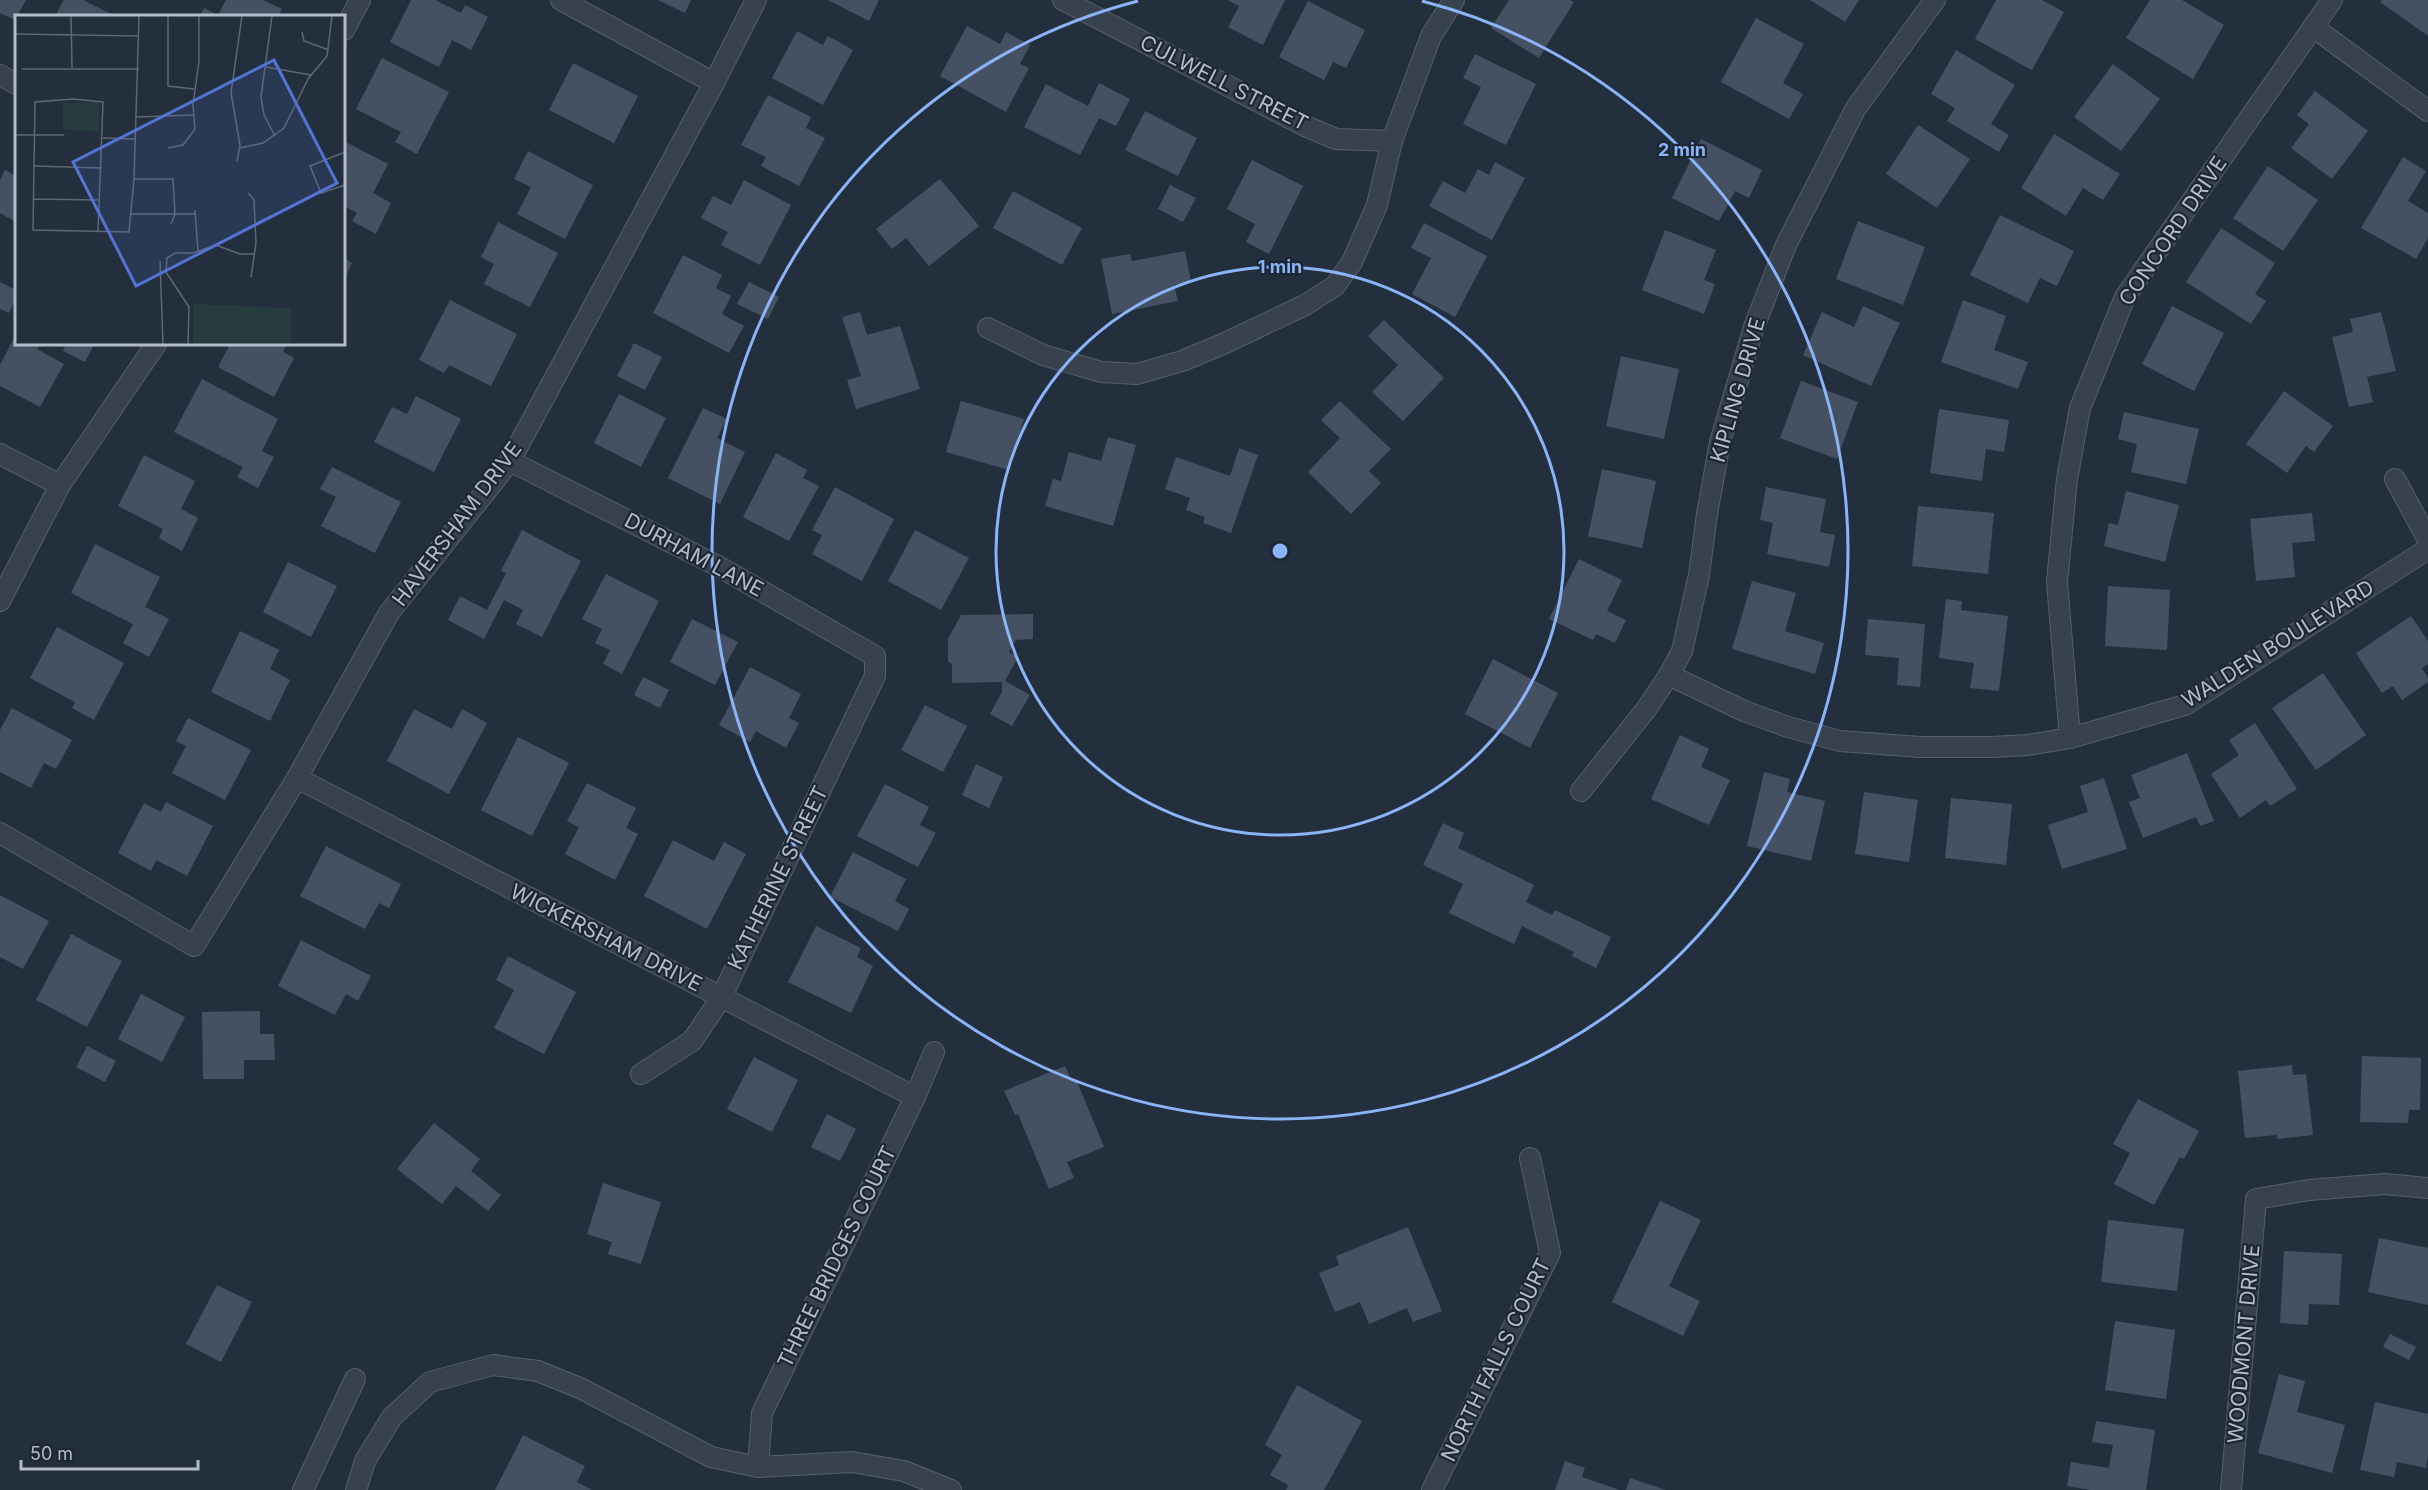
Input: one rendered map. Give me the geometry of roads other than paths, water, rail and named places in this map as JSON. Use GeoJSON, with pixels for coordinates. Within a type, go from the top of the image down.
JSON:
{"type":"FeatureCollection","features":[{"type":"Feature","properties":{"kind":"street"},"geometry":{"type":"LineString","coordinates":[[345,28],[360,0]]}},
{"type":"Feature","properties":{"kind":"street"},"geometry":{"type":"LineString","coordinates":[[561,0],[714,83]]}},
{"type":"Feature","properties":{"kind":"street","name":"HAVERSHAM DRIVE"},"geometry":{"type":"LineString","coordinates":[[0,833],[194,946],[297,778],[389,613],[510,461],[714,83],[756,0]]}},
{"type":"Feature","properties":{"kind":"street","name":"CULWELL STREET"},"geometry":{"type":"LineString","coordinates":[[1063,0],[1305,126],[1336,139],[1392,141]]}},
{"type":"Feature","properties":{"kind":"street"},"geometry":{"type":"LineString","coordinates":[[988,328],[1043,355],[1101,372],[1137,374],[1182,361],[1223,344],[1305,305],[1335,286],[1352,262],[1377,205],[1392,141],[1431,36],[1454,0]]}},
{"type":"Feature","properties":{"kind":"street","name":"KIPLING DRIVE"},"geometry":{"type":"LineString","coordinates":[[1581,790],[1647,708],[1682,651],[1699,575],[1720,441],[1754,327],[1786,245],[1856,108],[1935,0]]}},
{"type":"Feature","properties":{"kind":"street","name":"CONCORD DRIVE"},"geometry":{"type":"LineString","coordinates":[[2070,738],[2057,582],[2067,479],[2080,408],[2125,297],[2332,0]]}},
{"type":"Feature","properties":{"kind":"street"},"geometry":{"type":"LineString","coordinates":[[2313,27],[2428,111]]}},
{"type":"Feature","properties":{"kind":"street"},"geometry":{"type":"LineString","coordinates":[[0,75],[15,83]]}},
{"type":"Feature","properties":{"kind":"street"},"geometry":{"type":"LineString","coordinates":[[0,601],[60,485],[155,345]]}},
{"type":"Feature","properties":{"kind":"street"},"geometry":{"type":"LineString","coordinates":[[0,454],[60,485]]}},
{"type":"Feature","properties":{"kind":"street","name":"DURHAM LANE"},"geometry":{"type":"LineString","coordinates":[[510,461],[718,566],[875,656]]}},
{"type":"Feature","properties":{"kind":"street"},"geometry":{"type":"LineString","coordinates":[[2395,479],[2428,540]]}},
{"type":"Feature","properties":{"kind":"street","name":"WALDEN BOULEVARD"},"geometry":{"type":"LineString","coordinates":[[1669,675],[1744,711],[1788,727],[1840,741],[1920,747],[2028,745],[2070,738],[2184,705],[2428,549]]}},
{"type":"Feature","properties":{"kind":"street","name":"KATHERINE STREET"},"geometry":{"type":"LineString","coordinates":[[641,1074],[692,1041],[721,998],[875,676],[875,656]]}},
{"type":"Feature","properties":{"kind":"street","name":"WICKERSHAM DRIVE"},"geometry":{"type":"LineString","coordinates":[[297,778],[915,1097]]}},
{"type":"Feature","properties":{"kind":"street","name":"THREE BRIDGES COURT"},"geometry":{"type":"LineString","coordinates":[[759,1467],[762,1413],[915,1097],[934,1052]]}},
{"type":"Feature","properties":{"kind":"street","name":"NORTH FALLS COURT"},"geometry":{"type":"LineString","coordinates":[[1432,1490],[1550,1253],[1530,1158]]}},
{"type":"Feature","properties":{"kind":"street","name":"WOODMONT DRIVE"},"geometry":{"type":"LineString","coordinates":[[2232,1490],[2256,1199],[2309,1190],[2385,1184],[2428,1188]]}},
{"type":"Feature","properties":{"kind":"street"},"geometry":{"type":"LineString","coordinates":[[356,1490],[365,1461],[392,1417],[430,1382],[493,1365],[538,1371],[582,1389],[711,1456],[759,1467],[852,1462],[904,1471],[951,1490]]}},
{"type":"Feature","properties":{"kind":"street"},"geometry":{"type":"LineString","coordinates":[[303,1490],[355,1379]]}}]}
